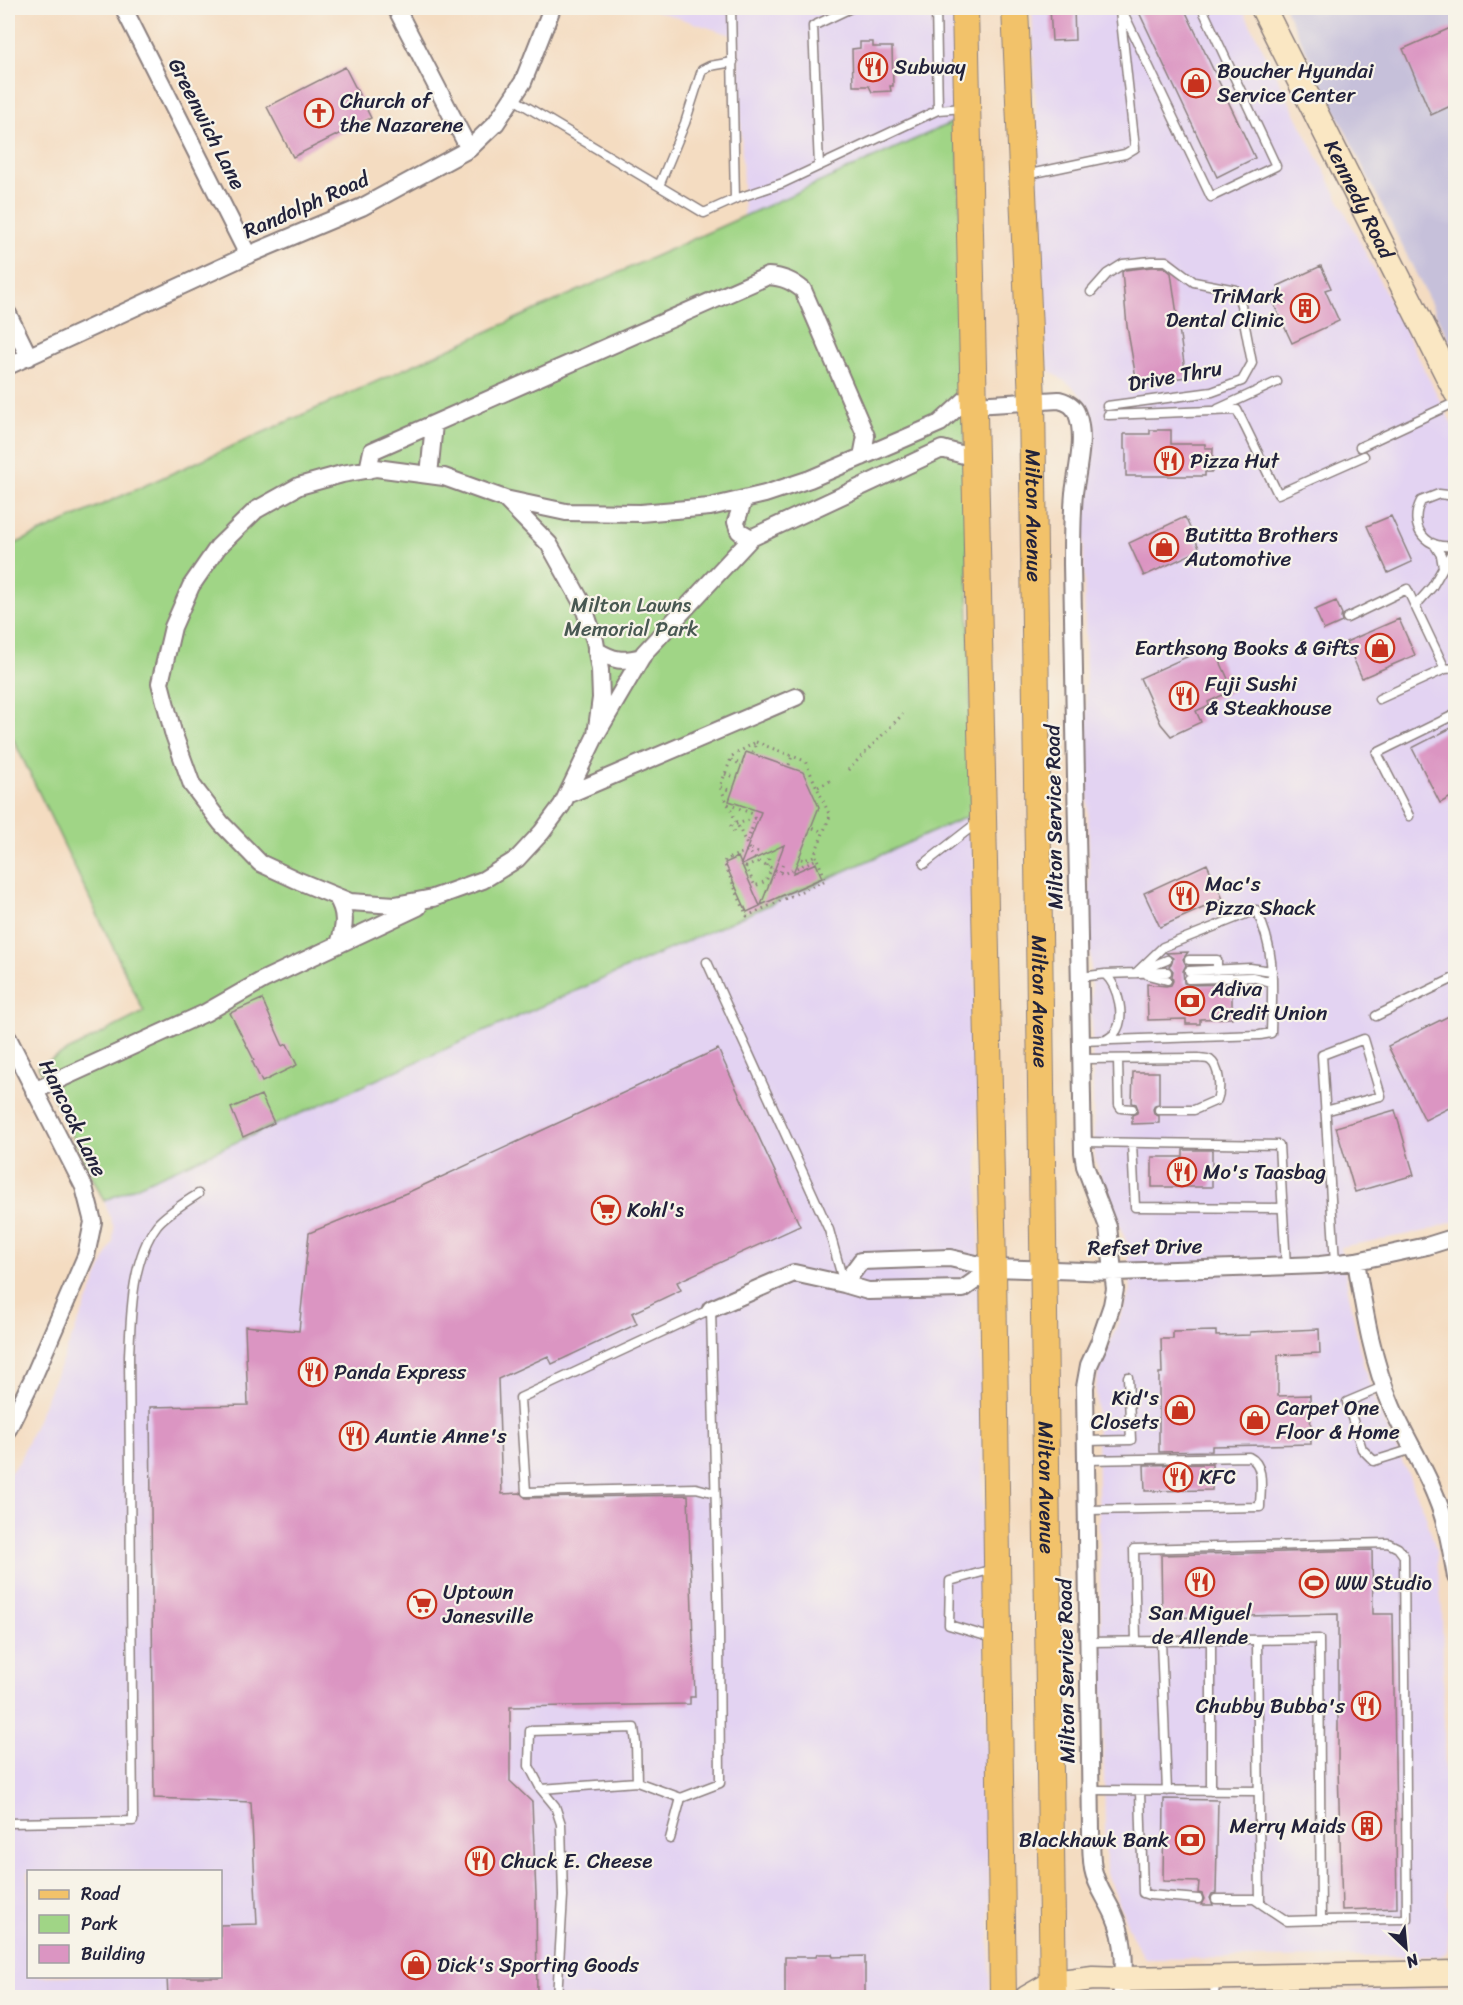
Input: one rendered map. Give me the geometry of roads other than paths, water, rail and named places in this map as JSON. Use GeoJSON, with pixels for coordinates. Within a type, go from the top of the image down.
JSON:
{"type":"FeatureCollection","features":[{"type":"Feature","properties":{"kind":"main road"},"geometry":{"type":"LineString","coordinates":[[965,8],[993,1268],[1003,1998]]}},
{"type":"Feature","properties":{"kind":"main road","name":"Milton Avenue"},"geometry":{"type":"LineString","coordinates":[[1015,8],[1032,400],[1053,1990]]}},
{"type":"Feature","properties":{"kind":"street"},"geometry":{"type":"LineString","coordinates":[[396,8],[469,149]]}},
{"type":"Feature","properties":{"kind":"street","name":"Randolph Road"},"geometry":{"type":"LineString","coordinates":[[8,366],[248,255],[362,207],[469,149],[496,123],[523,82],[552,8]]}},
{"type":"Feature","properties":{"kind":"street","name":"Kennedy Road"},"geometry":{"type":"LineString","coordinates":[[1263,8],[1455,392]]}},
{"type":"Feature","properties":{"kind":"street","name":"Greenwich Lane"},"geometry":{"type":"LineString","coordinates":[[126,13],[248,255]]}},
{"type":"Feature","properties":{"kind":"street"},"geometry":{"type":"LineString","coordinates":[[368,470],[372,451],[768,276],[793,281],[803,290],[866,436],[862,457]]}},
{"type":"Feature","properties":{"kind":"street"},"geometry":{"type":"LineString","coordinates":[[8,314],[29,357]]}},
{"type":"Feature","properties":{"kind":"street"},"geometry":{"type":"LineString","coordinates":[[974,399],[940,423],[810,479],[765,494],[710,507],[640,513],[566,513],[506,499],[444,477],[376,468],[342,474],[299,486],[256,510],[218,547],[191,586],[173,627],[160,683],[192,785],[221,823],[260,863],[350,902],[395,905],[433,898],[483,880],[517,859],[542,832],[562,805],[596,735],[642,657],[751,538],[942,449],[975,458]]}},
{"type":"Feature","properties":{"kind":"street","name":"Milton Service Road"},"geometry":{"type":"LineString","coordinates":[[974,399],[1068,402],[1075,408],[1081,433],[1072,539],[1083,1142],[1085,1166],[1108,1227],[1115,1289],[1112,1305],[1089,1365],[1085,1387],[1090,1790],[1093,1868],[1098,1888],[1114,1916],[1123,1940],[1123,1988]]}},
{"type":"Feature","properties":{"kind":"street"},"geometry":{"type":"LineString","coordinates":[[429,475],[434,424]]}},
{"type":"Feature","properties":{"kind":"street"},"geometry":{"type":"LineString","coordinates":[[866,436],[902,440]]}},
{"type":"Feature","properties":{"kind":"street"},"geometry":{"type":"LineString","coordinates":[[506,499],[549,544],[583,604],[600,670],[601,698],[596,735]]}},
{"type":"Feature","properties":{"kind":"street"},"geometry":{"type":"LineString","coordinates":[[744,499],[736,522],[739,531],[751,538]]}},
{"type":"Feature","properties":{"kind":"street"},"geometry":{"type":"LineString","coordinates":[[596,650],[611,659],[628,661],[642,657]]}},
{"type":"Feature","properties":{"kind":"street"},"geometry":{"type":"LineString","coordinates":[[567,795],[796,697]]}},
{"type":"Feature","properties":{"kind":"street"},"geometry":{"type":"LineString","coordinates":[[34,1091],[205,1013],[263,980],[454,890]]}},
{"type":"Feature","properties":{"kind":"street"},"geometry":{"type":"LineString","coordinates":[[336,896],[342,905],[345,920],[339,944]]}},
{"type":"Feature","properties":{"kind":"street","name":"Hancock Lane"},"geometry":{"type":"LineString","coordinates":[[8,1038],[84,1187],[93,1222],[86,1256],[33,1378],[8,1428]]}},
{"type":"Feature","properties":{"kind":"street","name":"Refset Drive"},"geometry":{"type":"LineString","coordinates":[[844,1284],[861,1262],[950,1258],[993,1268],[1114,1272],[1286,1266],[1356,1261],[1455,1237]]}},
{"type":"Feature","properties":{"kind":"street"},"geometry":{"type":"LineString","coordinates":[[1356,1261],[1372,1341],[1385,1386],[1436,1496],[1449,1535],[1455,1576]]}},
{"type":"Feature","properties":{"kind":"street"},"geometry":{"type":"LineString","coordinates":[[711,1309],[794,1273],[868,1291],[963,1289],[993,1268]]}},
{"type":"Feature","properties":{"kind":"street"},"geometry":{"type":"LineString","coordinates":[[1027,1998],[1093,1978],[1123,1988],[1215,1987],[1455,1973]]}},
{"type":"Feature","properties":{"kind":"lane"},"geometry":{"type":"LineString","coordinates":[[731,8],[735,200]]}},
{"type":"Feature","properties":{"kind":"lane"},"geometry":{"type":"LineString","coordinates":[[819,166],[813,26],[851,8]]}},
{"type":"Feature","properties":{"kind":"lane"},"geometry":{"type":"LineString","coordinates":[[936,8],[938,110]]}},
{"type":"Feature","properties":{"kind":"lane"},"geometry":{"type":"LineString","coordinates":[[1022,176],[1125,154],[1135,148],[1120,8]]}},
{"type":"Feature","properties":{"kind":"lane"},"geometry":{"type":"LineString","coordinates":[[1120,8],[1211,197],[1276,166],[1202,8]]}},
{"type":"Feature","properties":{"kind":"lane"},"geometry":{"type":"LineString","coordinates":[[659,186],[685,123],[702,70],[710,66],[733,63]]}},
{"type":"Feature","properties":{"kind":"lane"},"geometry":{"type":"LineString","coordinates":[[513,98],[704,213],[773,187],[938,110],[967,108]]}},
{"type":"Feature","properties":{"kind":"lane","name":"Drive Thru"},"geometry":{"type":"LineString","coordinates":[[1091,292],[1107,274],[1123,264],[1150,261],[1166,261],[1194,282],[1236,290],[1252,363],[1242,381],[1212,392],[1108,410],[1213,411]]}},
{"type":"Feature","properties":{"kind":"lane"},"geometry":{"type":"LineString","coordinates":[[1213,411],[1277,382]]}},
{"type":"Feature","properties":{"kind":"lane"},"geometry":{"type":"LineString","coordinates":[[1360,447],[1455,402]]}},
{"type":"Feature","properties":{"kind":"lane"},"geometry":{"type":"LineString","coordinates":[[1213,411],[1238,410],[1278,494],[1364,456]]}},
{"type":"Feature","properties":{"kind":"lane"},"geometry":{"type":"LineString","coordinates":[[1443,567],[1441,555],[1434,544],[1417,527],[1415,519],[1421,501],[1439,494],[1455,496]]}},
{"type":"Feature","properties":{"kind":"lane"},"geometry":{"type":"LineString","coordinates":[[1434,544],[1455,545]]}},
{"type":"Feature","properties":{"kind":"lane"},"geometry":{"type":"LineString","coordinates":[[1415,606],[1432,587],[1455,545]]}},
{"type":"Feature","properties":{"kind":"lane"},"geometry":{"type":"LineString","coordinates":[[1347,618],[1407,589],[1445,669]]}},
{"type":"Feature","properties":{"kind":"lane"},"geometry":{"type":"LineString","coordinates":[[1379,699],[1445,669],[1455,668]]}},
{"type":"Feature","properties":{"kind":"lane"},"geometry":{"type":"LineString","coordinates":[[1409,816],[1377,753],[1455,714]]}},
{"type":"Feature","properties":{"kind":"lane"},"geometry":{"type":"LineString","coordinates":[[924,864],[983,819]]}},
{"type":"Feature","properties":{"kind":"lane"},"geometry":{"type":"LineString","coordinates":[[1081,1041],[1271,1033],[1271,953],[1264,926],[1256,910],[1163,946],[1136,972]]}},
{"type":"Feature","properties":{"kind":"lane"},"geometry":{"type":"LineString","coordinates":[[1136,972],[1167,960]]}},
{"type":"Feature","properties":{"kind":"lane"},"geometry":{"type":"LineString","coordinates":[[1189,960],[1217,960],[1217,969]]}},
{"type":"Feature","properties":{"kind":"lane"},"geometry":{"type":"LineString","coordinates":[[707,962],[829,1230],[844,1284]]}},
{"type":"Feature","properties":{"kind":"lane"},"geometry":{"type":"LineString","coordinates":[[1272,971],[1250,968],[1217,969],[1189,975],[1252,977],[1272,982]]}},
{"type":"Feature","properties":{"kind":"lane"},"geometry":{"type":"LineString","coordinates":[[1080,977],[1136,972],[1167,976]]}},
{"type":"Feature","properties":{"kind":"lane"},"geometry":{"type":"LineString","coordinates":[[1105,974],[1112,980],[1119,1005],[1119,1022],[1115,1034],[1106,1040]]}},
{"type":"Feature","properties":{"kind":"lane"},"geometry":{"type":"LineString","coordinates":[[1376,1016],[1455,977]]}},
{"type":"Feature","properties":{"kind":"lane"},"geometry":{"type":"LineString","coordinates":[[1325,1111],[1381,1096],[1364,1039],[1322,1055],[1325,1111],[1335,1263]]}},
{"type":"Feature","properties":{"kind":"lane"},"geometry":{"type":"LineString","coordinates":[[1082,1059],[1199,1058],[1210,1060],[1218,1079],[1217,1101],[1194,1110],[1159,1110]]}},
{"type":"Feature","properties":{"kind":"lane"},"geometry":{"type":"LineString","coordinates":[[1118,1059],[1119,1104],[1121,1108],[1132,1109]]}},
{"type":"Feature","properties":{"kind":"lane"},"geometry":{"type":"LineString","coordinates":[[1083,1142],[1279,1145],[1286,1266]]}},
{"type":"Feature","properties":{"kind":"lane"},"geometry":{"type":"LineString","coordinates":[[1131,1143],[1135,1207],[1282,1208]]}},
{"type":"Feature","properties":{"kind":"lane"},"geometry":{"type":"LineString","coordinates":[[8,1823],[133,1821],[129,1356],[131,1302],[143,1252],[158,1224],[198,1194]]}},
{"type":"Feature","properties":{"kind":"lane"},"geometry":{"type":"LineString","coordinates":[[541,1789],[637,1782],[681,1797],[720,1783],[719,1634],[711,1309],[520,1398],[526,1492],[696,1488],[715,1493]]}},
{"type":"Feature","properties":{"kind":"lane"},"geometry":{"type":"LineString","coordinates":[[1086,1441],[1131,1440],[1128,1377]]}},
{"type":"Feature","properties":{"kind":"lane"},"geometry":{"type":"LineString","coordinates":[[1385,1386],[1347,1402],[1362,1449],[1374,1461],[1413,1449]]}},
{"type":"Feature","properties":{"kind":"lane"},"geometry":{"type":"LineString","coordinates":[[1086,1460],[1249,1457],[1256,1460],[1260,1467],[1261,1478],[1260,1507],[1087,1510]]}},
{"type":"Feature","properties":{"kind":"lane"},"geometry":{"type":"LineString","coordinates":[[1136,1641],[1134,1549],[1388,1543],[1398,1548],[1404,1556],[1407,1919],[1287,1921],[1254,1899],[1216,1899]]}},
{"type":"Feature","properties":{"kind":"lane"},"geometry":{"type":"LineString","coordinates":[[996,1568],[950,1581],[949,1625],[997,1640]]}},
{"type":"Feature","properties":{"kind":"lane"},"geometry":{"type":"LineString","coordinates":[[1088,1642],[1319,1639],[1321,1920]]}},
{"type":"Feature","properties":{"kind":"lane"},"geometry":{"type":"LineString","coordinates":[[1211,1640],[1211,1791]]}},
{"type":"Feature","properties":{"kind":"lane"},"geometry":{"type":"LineString","coordinates":[[1257,1640],[1260,1903]]}},
{"type":"Feature","properties":{"kind":"lane"},"geometry":{"type":"LineString","coordinates":[[1161,1641],[1167,1791]]}},
{"type":"Feature","properties":{"kind":"lane"},"geometry":{"type":"LineString","coordinates":[[557,1998],[563,1896],[561,1824],[555,1806],[541,1789],[529,1766],[530,1731],[634,1728],[637,1782]]}},
{"type":"Feature","properties":{"kind":"lane"},"geometry":{"type":"LineString","coordinates":[[1090,1790],[1259,1791]]}},
{"type":"Feature","properties":{"kind":"lane"},"geometry":{"type":"LineString","coordinates":[[1140,1791],[1143,1893],[1198,1899]]}},
{"type":"Feature","properties":{"kind":"lane"},"geometry":{"type":"LineString","coordinates":[[670,1839],[681,1797]]}},
{"type":"Feature","properties":{"kind":"place","name":"Subway"},"geometry":{"type":"Point","coordinates":[873,67]}},
{"type":"Feature","properties":{"kind":"place","name":"Boucher Hyundai Service Center"},"geometry":{"type":"Point","coordinates":[1196,83]}},
{"type":"Feature","properties":{"kind":"place","name":"Church of the Nazarene"},"geometry":{"type":"Point","coordinates":[319,113]}},
{"type":"Feature","properties":{"kind":"place","name":"TriMark Dental Clinic"},"geometry":{"type":"Point","coordinates":[1305,308]}},
{"type":"Feature","properties":{"kind":"place","name":"Pizza Hut"},"geometry":{"type":"Point","coordinates":[1169,461]}},
{"type":"Feature","properties":{"kind":"place","name":"Butitta Brothers Automotive"},"geometry":{"type":"Point","coordinates":[1164,547]}},
{"type":"Feature","properties":{"kind":"place","name":"Earthsong Books & Gifts"},"geometry":{"type":"Point","coordinates":[1380,648]}},
{"type":"Feature","properties":{"kind":"place","name":"Fuji Sushi & Steakhouse"},"geometry":{"type":"Point","coordinates":[1184,696]}},
{"type":"Feature","properties":{"kind":"place","name":"Mac's Pizza Shack"},"geometry":{"type":"Point","coordinates":[1184,896]}},
{"type":"Feature","properties":{"kind":"place","name":"Adiva Credit Union"},"geometry":{"type":"Point","coordinates":[1190,1001]}},
{"type":"Feature","properties":{"kind":"place","name":"Mo's Taasbag"},"geometry":{"type":"Point","coordinates":[1182,1172]}},
{"type":"Feature","properties":{"kind":"place","name":"Kohl's"},"geometry":{"type":"Point","coordinates":[606,1210]}},
{"type":"Feature","properties":{"kind":"place","name":"Panda Express"},"geometry":{"type":"Point","coordinates":[313,1372]}},
{"type":"Feature","properties":{"kind":"place","name":"Kid's Closets"},"geometry":{"type":"Point","coordinates":[1180,1410]}},
{"type":"Feature","properties":{"kind":"place","name":"Carpet One Floor & Home"},"geometry":{"type":"Point","coordinates":[1255,1420]}},
{"type":"Feature","properties":{"kind":"place","name":"Auntie Anne's"},"geometry":{"type":"Point","coordinates":[354,1436]}},
{"type":"Feature","properties":{"kind":"place","name":"KFC"},"geometry":{"type":"Point","coordinates":[1178,1477]}},
{"type":"Feature","properties":{"kind":"place","name":"San Miguel de Allende"},"geometry":{"type":"Point","coordinates":[1200,1582]}},
{"type":"Feature","properties":{"kind":"place","name":"WW Studio"},"geometry":{"type":"Point","coordinates":[1314,1583]}},
{"type":"Feature","properties":{"kind":"place","name":"Uptown Janesville"},"geometry":{"type":"Point","coordinates":[422,1604]}},
{"type":"Feature","properties":{"kind":"place","name":"Chubby Bubba's"},"geometry":{"type":"Point","coordinates":[1366,1706]}},
{"type":"Feature","properties":{"kind":"place","name":"Merry Maids"},"geometry":{"type":"Point","coordinates":[1367,1826]}},
{"type":"Feature","properties":{"kind":"place","name":"Blackhawk Bank"},"geometry":{"type":"Point","coordinates":[1190,1840]}},
{"type":"Feature","properties":{"kind":"place","name":"Chuck E. Cheese"},"geometry":{"type":"Point","coordinates":[480,1861]}},
{"type":"Feature","properties":{"kind":"place","name":"Dick's Sporting Goods"},"geometry":{"type":"Point","coordinates":[416,1965]}},
{"type":"Feature","properties":{"kind":"park label","name":"Milton Lawns Memorial Park"},"geometry":{"type":"Point","coordinates":[631,617]}}]}
